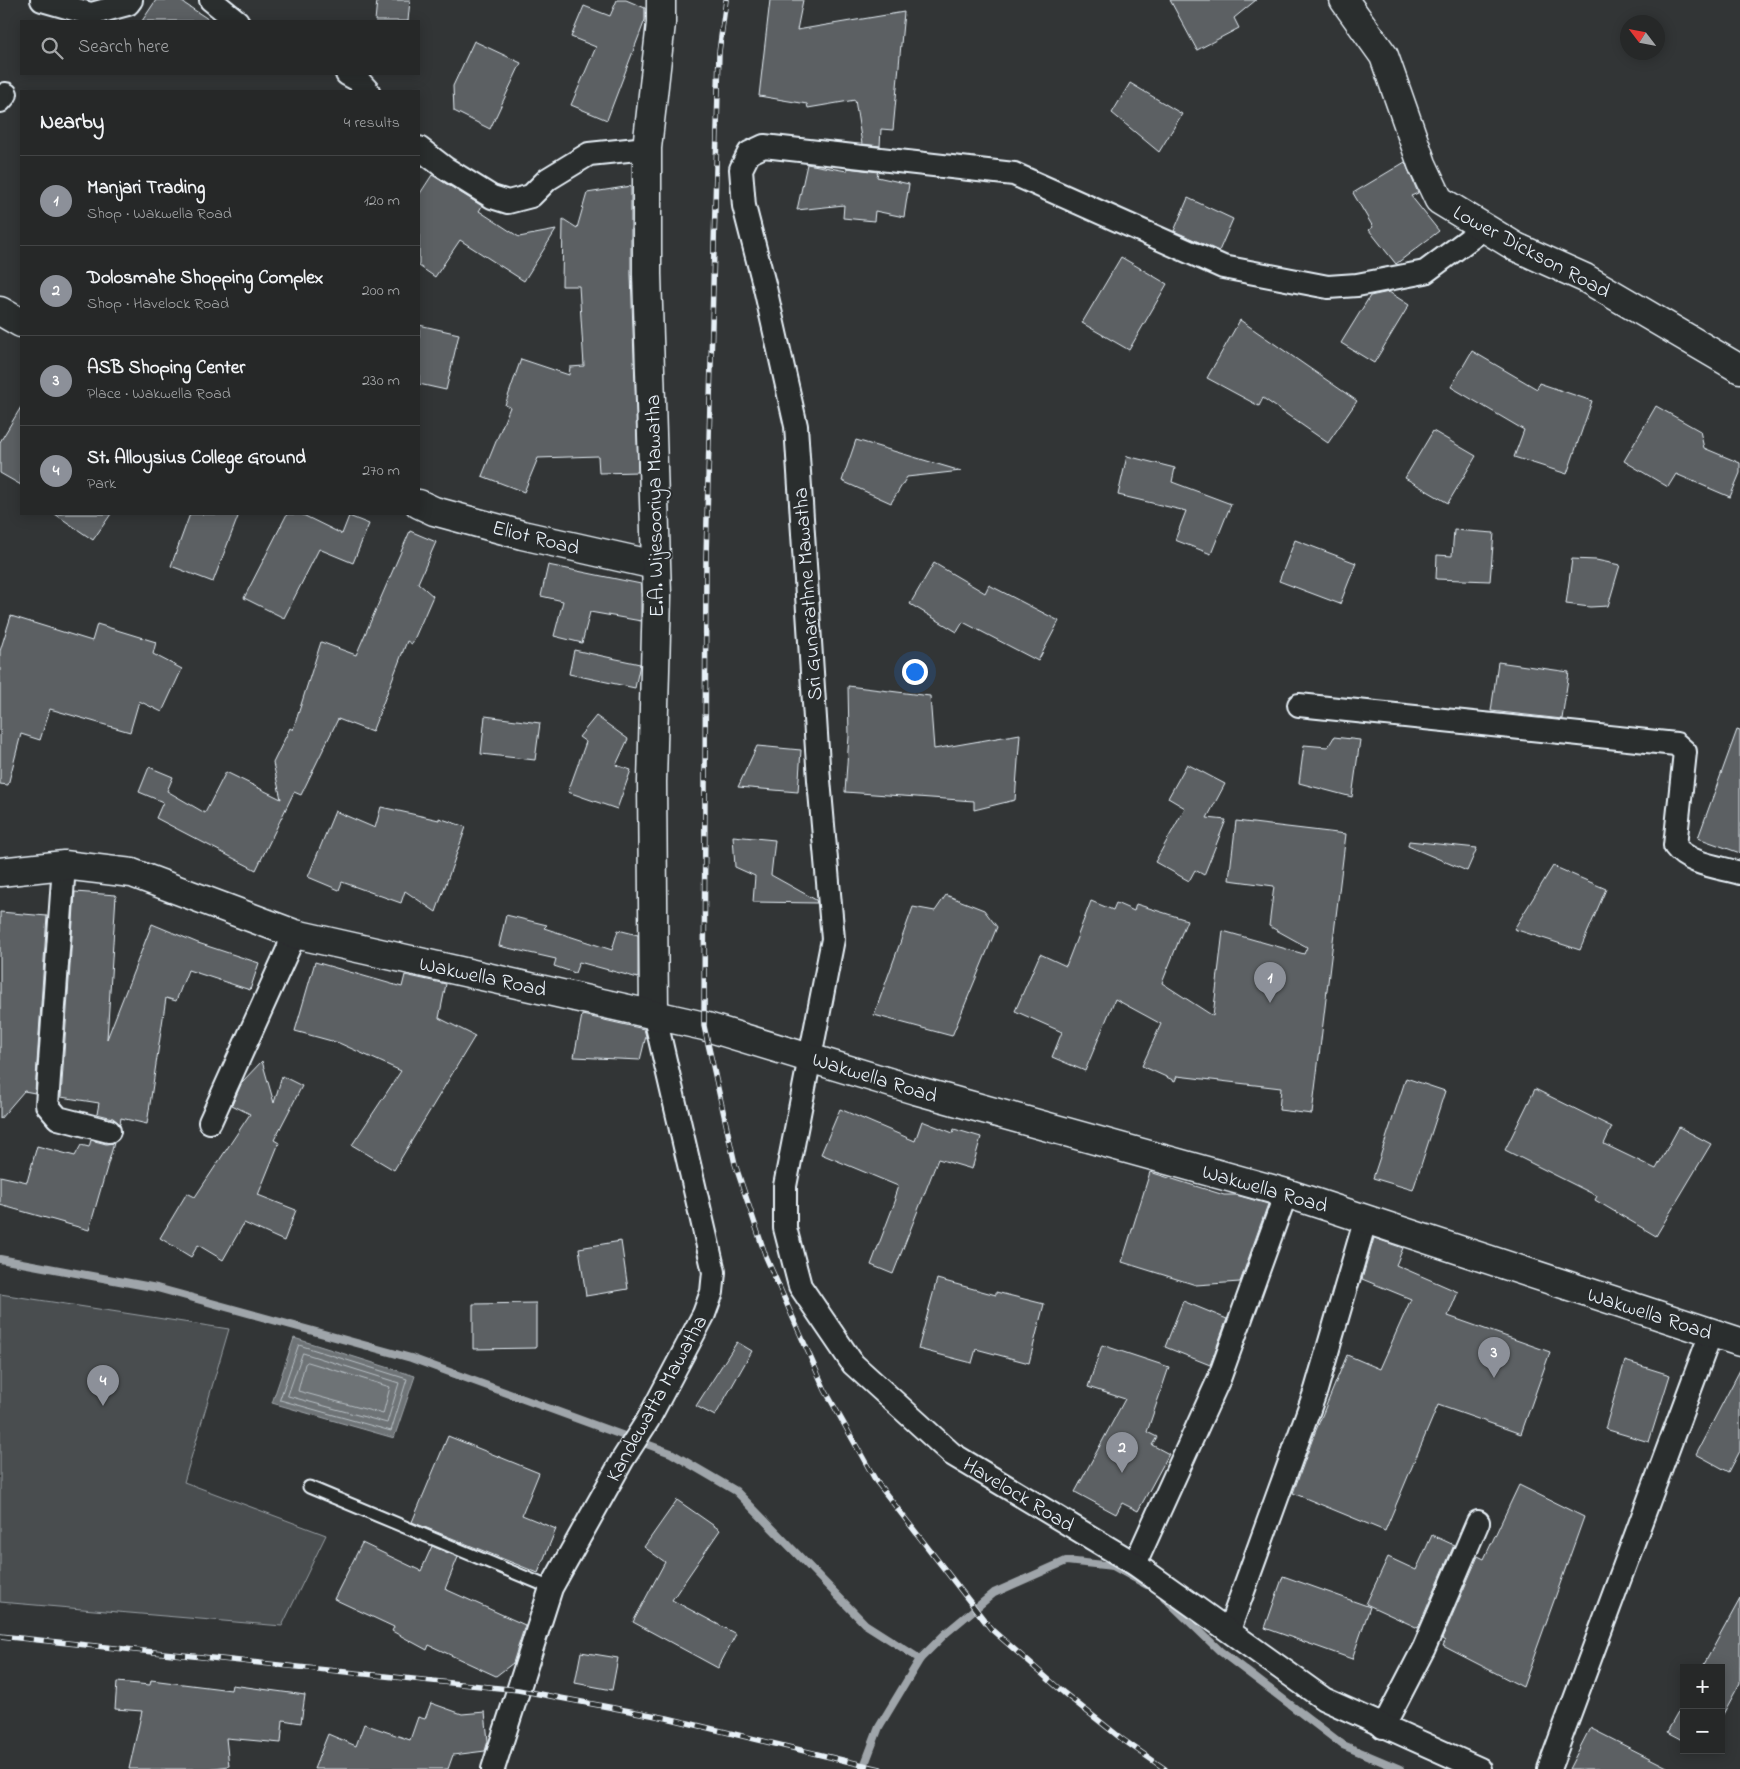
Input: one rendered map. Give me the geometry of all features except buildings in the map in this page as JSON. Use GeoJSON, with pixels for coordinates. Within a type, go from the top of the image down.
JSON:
{"type":"FeatureCollection","features":[{"type":"Feature","properties":{"kind":"street"},"geometry":{"type":"LineString","coordinates":[[42,0],[91,14],[128,4],[131,0]]}},
{"type":"Feature","properties":{"kind":"street"},"geometry":{"type":"LineString","coordinates":[[211,0],[236,20]]}},
{"type":"Feature","properties":{"kind":"street","name":"E.A. Wijesooriya Mawatha"},"geometry":{"type":"LineString","coordinates":[[654,1013],[652,782],[657,595],[647,274],[647,148],[661,23],[661,0]]}},
{"type":"Feature","properties":{"kind":"street","name":"Lower Dickson Road"},"geometry":{"type":"LineString","coordinates":[[1344,0],[1384,56],[1422,164],[1439,200],[1516,247],[1585,278],[1740,369]]}},
{"type":"Feature","properties":{"kind":"street"},"geometry":{"type":"LineString","coordinates":[[349,75],[358,80],[367,90]]}},
{"type":"Feature","properties":{"kind":"street","name":"Sri Gunarathne Mawatha"},"geometry":{"type":"LineString","coordinates":[[811,1057],[833,938],[818,780],[796,426],[766,288],[744,206],[741,169],[749,153],[764,146],[1014,174],[1222,267],[1328,287],[1357,285],[1425,272],[1483,228]]}},
{"type":"Feature","properties":{"kind":"street"},"geometry":{"type":"LineString","coordinates":[[420,149],[445,168],[492,197],[508,202],[531,196],[548,180],[589,154],[647,148]]}},
{"type":"Feature","properties":{"kind":"street"},"geometry":{"type":"LineString","coordinates":[[0,311],[20,322]]}},
{"type":"Feature","properties":{"kind":"street","name":"Eliot Road"},"geometry":{"type":"LineString","coordinates":[[420,504],[434,511],[522,535],[655,564]]}},
{"type":"Feature","properties":{"kind":"street"},"geometry":{"type":"LineString","coordinates":[[1299,705],[1676,744],[1685,752],[1675,846],[1680,854],[1740,873]]}},
{"type":"Feature","properties":{"kind":"street"},"geometry":{"type":"LineString","coordinates":[[64,865],[47,1106],[58,1118],[109,1131]]}},
{"type":"Feature","properties":{"kind":"street","name":"Wakwella Road"},"geometry":{"type":"LineString","coordinates":[[0,872],[64,865],[132,873],[295,934],[654,1013],[811,1057],[915,1090],[1286,1193],[1740,1342]]}},
{"type":"Feature","properties":{"kind":"street"},"geometry":{"type":"LineString","coordinates":[[210,1122],[295,934]]}},
{"type":"Feature","properties":{"kind":"street","name":"Kandewatta Mawatha"},"geometry":{"type":"LineString","coordinates":[[493,1769],[551,1588],[623,1459],[648,1420],[704,1314],[712,1292],[714,1272],[654,1013]]}},
{"type":"Feature","properties":{"kind":"street","name":"Havelock Road"},"geometry":{"type":"LineString","coordinates":[[811,1057],[785,1186],[785,1228],[800,1286],[852,1364],[952,1454],[1135,1564],[1324,1699],[1480,1769]]}},
{"type":"Feature","properties":{"kind":"street"},"geometry":{"type":"LineString","coordinates":[[1135,1564],[1219,1379],[1286,1193]]}},
{"type":"Feature","properties":{"kind":"street"},"geometry":{"type":"LineString","coordinates":[[1228,1630],[1316,1390],[1366,1218]]}},
{"type":"Feature","properties":{"kind":"street"},"geometry":{"type":"LineString","coordinates":[[1549,1769],[1711,1333]]}},
{"type":"Feature","properties":{"kind":"street"},"geometry":{"type":"LineString","coordinates":[[1383,1726],[1424,1648],[1478,1522]]}},
{"type":"Feature","properties":{"kind":"lane"},"geometry":{"type":"LineString","coordinates":[[309,1487],[551,1588]]}},
{"type":"Feature","properties":{"kind":"shaded area"},"geometry":{"type":"Polygon","coordinates":[[[0,1294],[229,1329],[184,1482],[326,1535],[282,1626],[0,1602],[0,1294]]]}},
{"type":"Feature","properties":{"kind":"water"},"geometry":{"type":"Polygon","coordinates":[[[294,1338],[415,1376],[394,1438],[272,1403],[294,1338]]]}},
{"type":"Feature","properties":{"kind":"waterway"},"geometry":{"type":"LineString","coordinates":[[0,1259],[157,1288],[411,1358],[671,1453],[736,1491],[865,1624],[920,1659]]}},
{"type":"Feature","properties":{"kind":"waterway"},"geometry":{"type":"LineString","coordinates":[[863,1769],[879,1727],[920,1659],[946,1633],[994,1593],[1066,1561],[1113,1566],[1147,1585]]}},
{"type":"Feature","properties":{"kind":"waterway"},"geometry":{"type":"LineString","coordinates":[[1164,1597],[1220,1651],[1343,1745],[1400,1769]]}},
{"type":"Feature","properties":{"kind":"railway"},"geometry":{"type":"LineString","coordinates":[[726,0],[719,52],[706,558],[704,1026],[735,1164],[766,1257],[825,1390],[876,1481],[991,1629],[1064,1693],[1122,1739],[1165,1769]]}},
{"type":"Feature","properties":{"kind":"railway"},"geometry":{"type":"LineString","coordinates":[[0,1636],[518,1690],[667,1718],[880,1769]]}},
{"type":"Feature","properties":{"kind":"place","name":"Manjari Trading"},"geometry":{"type":"Point","coordinates":[1270,1003]}},
{"type":"Feature","properties":{"kind":"place","name":"ASB Shoping Center"},"geometry":{"type":"Point","coordinates":[1494,1378]}},
{"type":"Feature","properties":{"kind":"place","name":"St. Alloysius College Ground"},"geometry":{"type":"Point","coordinates":[103,1406]}},
{"type":"Feature","properties":{"kind":"place","name":"Dolosmahe Shopping Complex"},"geometry":{"type":"Point","coordinates":[1122,1473]}}]}
